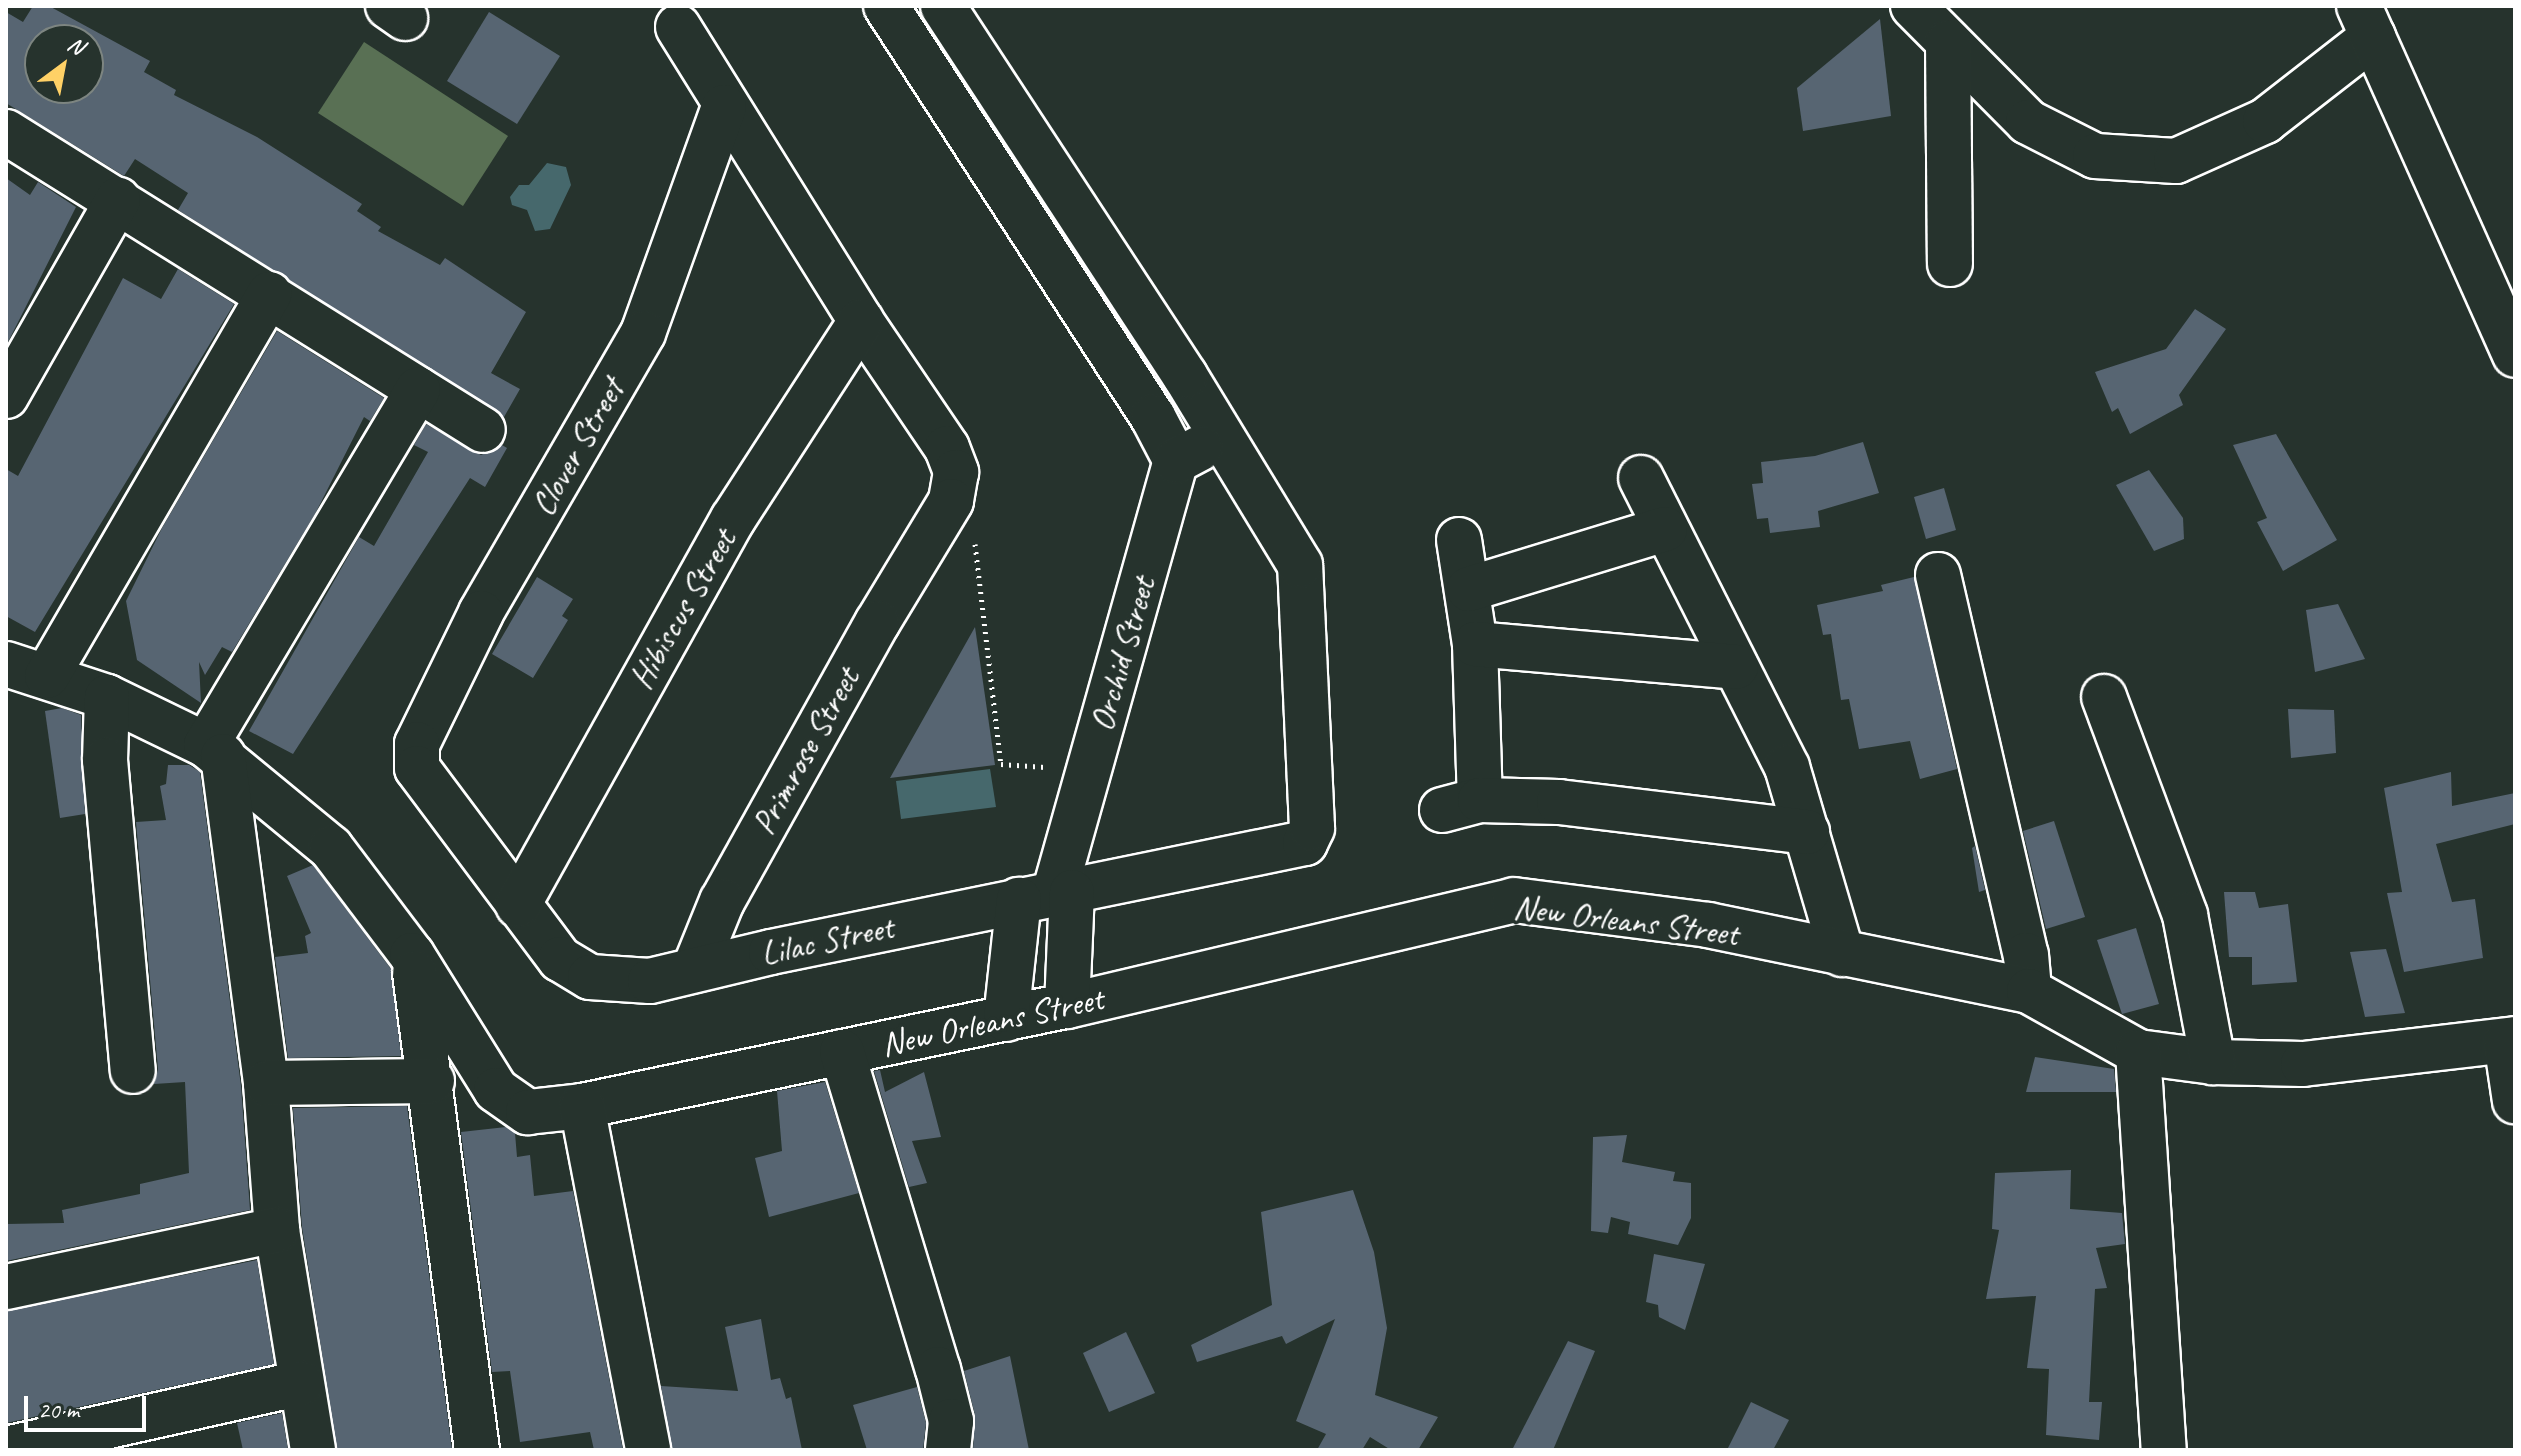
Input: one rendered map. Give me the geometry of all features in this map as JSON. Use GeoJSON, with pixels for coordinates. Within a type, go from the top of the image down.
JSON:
{"type":"FeatureCollection","features":[{"type":"Feature","properties":{"kind":"street"},"geometry":{"type":"LineString","coordinates":[[886,6],[1153,417],[1176,461],[1219,438],[1185,376],[943,6]]}},
{"type":"Feature","properties":{"kind":"street"},"geometry":{"type":"LineString","coordinates":[[1913,6],[2028,122],[2095,156],[2176,161],[2265,121],[2366,21],[2515,355]]}},
{"type":"Feature","properties":{"kind":"street"},"geometry":{"type":"LineString","coordinates":[[678,27],[724,107],[955,461],[951,501]]}},
{"type":"Feature","properties":{"kind":"street"},"geometry":{"type":"LineString","coordinates":[[1948,42],[1950,264]]}},
{"type":"Feature","properties":{"kind":"street","name":"Clover Street"},"geometry":{"type":"LineString","coordinates":[[424,778],[417,768],[417,744],[481,613],[643,333],[724,107]]}},
{"type":"Feature","properties":{"kind":"street"},"geometry":{"type":"LineString","coordinates":[[6,132],[483,430]]}},
{"type":"Feature","properties":{"kind":"street"},"geometry":{"type":"LineString","coordinates":[[6,396],[118,200]]}},
{"type":"Feature","properties":{"kind":"street"},"geometry":{"type":"LineString","coordinates":[[26,670],[269,294]]}},
{"type":"Feature","properties":{"kind":"street","name":"Hibiscus Street"},"geometry":{"type":"LineString","coordinates":[[518,905],[733,519],[861,321]]}},
{"type":"Feature","properties":{"kind":"street"},"geometry":{"type":"LineString","coordinates":[[313,1450],[277,1230],[266,1083],[214,750],[418,389]]}},
{"type":"Feature","properties":{"kind":"street","name":"Lilac Street"},"geometry":{"type":"LineString","coordinates":[[424,778],[560,959],[590,977],[650,981],[1048,895],[1300,845],[1312,828],[1304,579],[1293,552],[1219,438]]}},
{"type":"Feature","properties":{"kind":"street","name":"Orchid Street"},"geometry":{"type":"LineString","coordinates":[[1048,895],[1089,771],[1176,461]]}},
{"type":"Feature","properties":{"kind":"street"},"geometry":{"type":"LineString","coordinates":[[1641,478],[1787,767],[1842,954]]}},
{"type":"Feature","properties":{"kind":"street","name":"Primrose Street"},"geometry":{"type":"LineString","coordinates":[[694,970],[722,901],[877,623],[951,501]]}},
{"type":"Feature","properties":{"kind":"street"},"geometry":{"type":"LineString","coordinates":[[1469,589],[1665,529]]}},
{"type":"Feature","properties":{"kind":"street"},"geometry":{"type":"LineString","coordinates":[[1459,540],[1469,589],[1475,644],[1461,805],[1559,802],[1807,832]]}},
{"type":"Feature","properties":{"kind":"street"},"geometry":{"type":"LineString","coordinates":[[1938,575],[2026,955],[2029,991]]}},
{"type":"Feature","properties":{"kind":"street"},"geometry":{"type":"LineString","coordinates":[[1475,644],[1736,667]]}},
{"type":"Feature","properties":{"kind":"street","name":"New Orleans Street"},"geometry":{"type":"LineString","coordinates":[[26,670],[107,697],[214,750],[331,848],[412,955],[496,1090],[528,1112],[582,1106],[1067,1006],[1514,900],[1708,925],[2029,991],[2138,1052]]}},
{"type":"Feature","properties":{"kind":"street"},"geometry":{"type":"LineString","coordinates":[[107,697],[105,760],[133,1071]]}},
{"type":"Feature","properties":{"kind":"street"},"geometry":{"type":"LineString","coordinates":[[2104,697],[2185,915],[2213,1062]]}},
{"type":"Feature","properties":{"kind":"street"},"geometry":{"type":"LineString","coordinates":[[1048,895],[1067,1006]]}},
{"type":"Feature","properties":{"kind":"street"},"geometry":{"type":"LineString","coordinates":[[1006,1019],[1048,895]]}},
{"type":"Feature","properties":{"kind":"street"},"geometry":{"type":"LineString","coordinates":[[412,955],[432,1081],[477,1450]]}},
{"type":"Feature","properties":{"kind":"street"},"geometry":{"type":"LineString","coordinates":[[2164,1450],[2138,1052],[2213,1062],[2303,1064],[2511,1040],[2515,1101]]}},
{"type":"Feature","properties":{"kind":"street"},"geometry":{"type":"LineString","coordinates":[[842,1052],[938,1369],[951,1421],[948,1450]]}},
{"type":"Feature","properties":{"kind":"street"},"geometry":{"type":"LineString","coordinates":[[266,1083],[432,1081]]}},
{"type":"Feature","properties":{"kind":"street"},"geometry":{"type":"LineString","coordinates":[[582,1106],[648,1450]]}},
{"type":"Feature","properties":{"kind":"street"},"geometry":{"type":"LineString","coordinates":[[6,1287],[277,1230]]}},
{"type":"Feature","properties":{"kind":"street"},"geometry":{"type":"LineString","coordinates":[[6,1449],[301,1383]]}},
{"type":"Feature","properties":{"kind":"path"},"geometry":{"type":"LineString","coordinates":[[951,501],[972,519],[1001,764],[1089,771]]}},
{"type":"Feature","properties":{"kind":"green space"},"geometry":{"type":"Polygon","coordinates":[[[364,42],[508,136],[463,206],[318,113],[364,42]]]}},
{"type":"Feature","properties":{"kind":"water"},"geometry":{"type":"Polygon","coordinates":[[[547,163],[566,167],[571,185],[550,229],[535,231],[527,210],[512,205],[510,197],[519,185],[529,185],[547,163]]]}},
{"type":"Feature","properties":{"kind":"water"},"geometry":{"type":"Polygon","coordinates":[[[990,769],[996,807],[901,819],[896,781],[990,769]]]}},
{"type":"Feature","properties":{"kind":"building"},"geometry":{"type":"Polygon","coordinates":[[[33,6],[49,6],[82,24],[24,24],[24,104],[104,104],[104,36],[150,61],[144,72],[176,90],[174,95],[257,137],[362,204],[357,211],[381,227],[378,231],[440,265],[445,258],[526,312],[491,373],[520,389],[504,417],[178,210],[188,193],[135,159],[124,176],[6,103],[6,12],[23,22],[33,6]]]}},
{"type":"Feature","properties":{"kind":"building"},"geometry":{"type":"Polygon","coordinates":[[[489,12],[560,56],[517,124],[447,81],[489,12]]]}},
{"type":"Feature","properties":{"kind":"building"},"geometry":{"type":"Polygon","coordinates":[[[1880,19],[1891,116],[1803,131],[1797,88],[1880,19]]]}},
{"type":"Feature","properties":{"kind":"building"},"geometry":{"type":"Polygon","coordinates":[[[6,178],[30,195],[38,182],[76,207],[6,346],[6,178]]]}},
{"type":"Feature","properties":{"kind":"building"},"geometry":{"type":"Polygon","coordinates":[[[178,269],[234,304],[35,632],[6,616],[6,469],[18,476],[123,278],[161,299],[178,269]]]}},
{"type":"Feature","properties":{"kind":"building"},"geometry":{"type":"Polygon","coordinates":[[[2195,309],[2226,329],[2179,395],[2183,405],[2130,434],[2118,408],[2112,412],[2095,372],[2166,349],[2195,309]]]}},
{"type":"Feature","properties":{"kind":"building"},"geometry":{"type":"Polygon","coordinates":[[[277,331],[384,398],[370,421],[364,417],[315,514],[232,652],[222,647],[205,675],[199,662],[201,703],[137,660],[126,601],[162,528],[277,331]]]}},
{"type":"Feature","properties":{"kind":"building"},"geometry":{"type":"Polygon","coordinates":[[[426,424],[481,455],[502,445],[507,448],[485,487],[470,478],[293,754],[249,731],[359,537],[374,546],[428,452],[414,445],[426,424]]]}},
{"type":"Feature","properties":{"kind":"building"},"geometry":{"type":"Polygon","coordinates":[[[2276,434],[2337,540],[2283,571],[2257,522],[2267,518],[2233,445],[2276,434]]]}},
{"type":"Feature","properties":{"kind":"building"},"geometry":{"type":"Polygon","coordinates":[[[1863,442],[1879,493],[1818,511],[1820,527],[1770,533],[1768,518],[1757,519],[1752,484],[1763,483],[1761,462],[1815,456],[1863,442]]]}},
{"type":"Feature","properties":{"kind":"building"},"geometry":{"type":"Polygon","coordinates":[[[2149,470],[2183,518],[2184,539],[2154,551],[2116,485],[2149,470]]]}},
{"type":"Feature","properties":{"kind":"building"},"geometry":{"type":"Polygon","coordinates":[[[1944,488],[1956,530],[1926,539],[1914,497],[1944,488]]]}},
{"type":"Feature","properties":{"kind":"building"},"geometry":{"type":"Polygon","coordinates":[[[537,577],[573,599],[562,616],[568,620],[533,678],[492,654],[537,577]]]}},
{"type":"Feature","properties":{"kind":"building"},"geometry":{"type":"Polygon","coordinates":[[[1914,577],[1957,769],[1920,779],[1910,741],[1859,749],[1849,699],[1841,700],[1831,634],[1823,635],[1817,605],[1883,591],[1881,585],[1914,577]]]}},
{"type":"Feature","properties":{"kind":"building"},"geometry":{"type":"Polygon","coordinates":[[[2338,604],[2365,659],[2315,672],[2306,610],[2338,604]]]}},
{"type":"Feature","properties":{"kind":"building"},"geometry":{"type":"Polygon","coordinates":[[[975,627],[995,765],[890,778],[975,627]]]}},
{"type":"Feature","properties":{"kind":"building"},"geometry":{"type":"Polygon","coordinates":[[[62,708],[81,715],[85,814],[60,818],[45,711],[62,708]]]}},
{"type":"Feature","properties":{"kind":"building"},"geometry":{"type":"Polygon","coordinates":[[[2288,709],[2334,710],[2336,753],[2291,758],[2288,709]]]}},
{"type":"Feature","properties":{"kind":"building"},"geometry":{"type":"Polygon","coordinates":[[[168,765],[189,765],[200,772],[241,1086],[250,1210],[6,1261],[6,1224],[64,1223],[62,1210],[140,1194],[140,1184],[189,1173],[185,1082],[154,1084],[158,1069],[136,822],[166,820],[160,786],[166,784],[168,765]]]}},
{"type":"Feature","properties":{"kind":"building"},"geometry":{"type":"Polygon","coordinates":[[[2451,772],[2452,806],[2515,793],[2515,824],[2436,844],[2452,902],[2475,899],[2483,958],[2404,972],[2387,893],[2402,892],[2384,788],[2451,772]]]}},
{"type":"Feature","properties":{"kind":"building"},"geometry":{"type":"Polygon","coordinates":[[[2054,821],[2085,917],[2046,929],[2023,831],[2054,821]]]}},
{"type":"Feature","properties":{"kind":"building"},"geometry":{"type":"Polygon","coordinates":[[[1975,846],[1985,890],[1979,892],[1972,848],[1975,846]]]}},
{"type":"Feature","properties":{"kind":"building"},"geometry":{"type":"Polygon","coordinates":[[[313,865],[391,969],[401,1056],[288,1058],[275,957],[308,953],[305,936],[311,933],[287,876],[313,865]]]}},
{"type":"Feature","properties":{"kind":"building"},"geometry":{"type":"Polygon","coordinates":[[[2224,892],[2255,892],[2259,908],[2288,904],[2297,982],[2252,985],[2252,957],[2229,957],[2224,892]]]}},
{"type":"Feature","properties":{"kind":"building"},"geometry":{"type":"Polygon","coordinates":[[[2136,928],[2159,1004],[2122,1014],[2097,940],[2136,928]]]}},
{"type":"Feature","properties":{"kind":"building"},"geometry":{"type":"Polygon","coordinates":[[[2386,949],[2405,1013],[2365,1017],[2350,952],[2386,949]]]}},
{"type":"Feature","properties":{"kind":"building"},"geometry":{"type":"Polygon","coordinates":[[[2035,1057],[2114,1069],[2116,1092],[2026,1092],[2035,1057]]]}},
{"type":"Feature","properties":{"kind":"building"},"geometry":{"type":"Polygon","coordinates":[[[880,1070],[885,1092],[924,1072],[941,1137],[912,1141],[927,1183],[909,1187],[874,1071],[880,1070]]]}},
{"type":"Feature","properties":{"kind":"building"},"geometry":{"type":"Polygon","coordinates":[[[825,1082],[859,1193],[769,1217],[755,1158],[782,1151],[777,1091],[825,1082]]]}},
{"type":"Feature","properties":{"kind":"building"},"geometry":{"type":"Polygon","coordinates":[[[407,1106],[452,1450],[337,1450],[302,1227],[293,1108],[407,1106]]]}},
{"type":"Feature","properties":{"kind":"building"},"geometry":{"type":"Polygon","coordinates":[[[506,1127],[515,1133],[517,1157],[530,1155],[534,1196],[573,1191],[623,1450],[594,1450],[590,1432],[520,1442],[510,1371],[492,1372],[461,1132],[506,1127]]]}},
{"type":"Feature","properties":{"kind":"building"},"geometry":{"type":"Polygon","coordinates":[[[1627,1135],[1622,1162],[1675,1172],[1673,1181],[1691,1183],[1691,1218],[1678,1245],[1628,1234],[1630,1222],[1611,1217],[1608,1233],[1591,1231],[1593,1137],[1627,1135]]]}},
{"type":"Feature","properties":{"kind":"building"},"geometry":{"type":"Polygon","coordinates":[[[2071,1170],[2070,1209],[2122,1213],[2125,1244],[2096,1248],[2107,1288],[2095,1289],[2089,1402],[2102,1402],[2099,1440],[2046,1435],[2049,1369],[2027,1368],[2036,1296],[1986,1299],[1999,1230],[1992,1229],[1995,1173],[2071,1170]]]}},
{"type":"Feature","properties":{"kind":"building"},"geometry":{"type":"Polygon","coordinates":[[[1353,1190],[1374,1252],[1387,1328],[1375,1395],[1438,1417],[1418,1450],[1391,1450],[1370,1437],[1362,1450],[1317,1450],[1326,1434],[1296,1421],[1335,1319],[1286,1344],[1282,1336],[1197,1362],[1191,1345],[1272,1305],[1261,1212],[1353,1190]]]}},
{"type":"Feature","properties":{"kind":"building"},"geometry":{"type":"Polygon","coordinates":[[[1654,1254],[1705,1264],[1685,1330],[1659,1317],[1658,1305],[1646,1302],[1654,1254]]]}},
{"type":"Feature","properties":{"kind":"building"},"geometry":{"type":"Polygon","coordinates":[[[257,1260],[274,1364],[6,1423],[6,1311],[257,1260]]]}},
{"type":"Feature","properties":{"kind":"building"},"geometry":{"type":"Polygon","coordinates":[[[761,1319],[771,1380],[780,1378],[786,1399],[791,1397],[802,1450],[672,1450],[661,1386],[738,1391],[725,1327],[761,1319]]]}},
{"type":"Feature","properties":{"kind":"building"},"geometry":{"type":"Polygon","coordinates":[[[1126,1332],[1155,1393],[1109,1412],[1083,1353],[1126,1332]]]}},
{"type":"Feature","properties":{"kind":"building"},"geometry":{"type":"Polygon","coordinates":[[[1568,1341],[1595,1351],[1553,1450],[1512,1450],[1568,1341]]]}},
{"type":"Feature","properties":{"kind":"building"},"geometry":{"type":"Polygon","coordinates":[[[1010,1356],[1029,1450],[973,1450],[975,1415],[964,1371],[1010,1356]]]}},
{"type":"Feature","properties":{"kind":"building"},"geometry":{"type":"Polygon","coordinates":[[[917,1387],[926,1423],[923,1450],[867,1450],[853,1405],[917,1387]]]}},
{"type":"Feature","properties":{"kind":"building"},"geometry":{"type":"Polygon","coordinates":[[[1751,1402],[1789,1420],[1773,1450],[1727,1450],[1751,1402]]]}},
{"type":"Feature","properties":{"kind":"building"},"geometry":{"type":"Polygon","coordinates":[[[282,1413],[288,1450],[243,1450],[237,1423],[282,1413]]]}}]}
